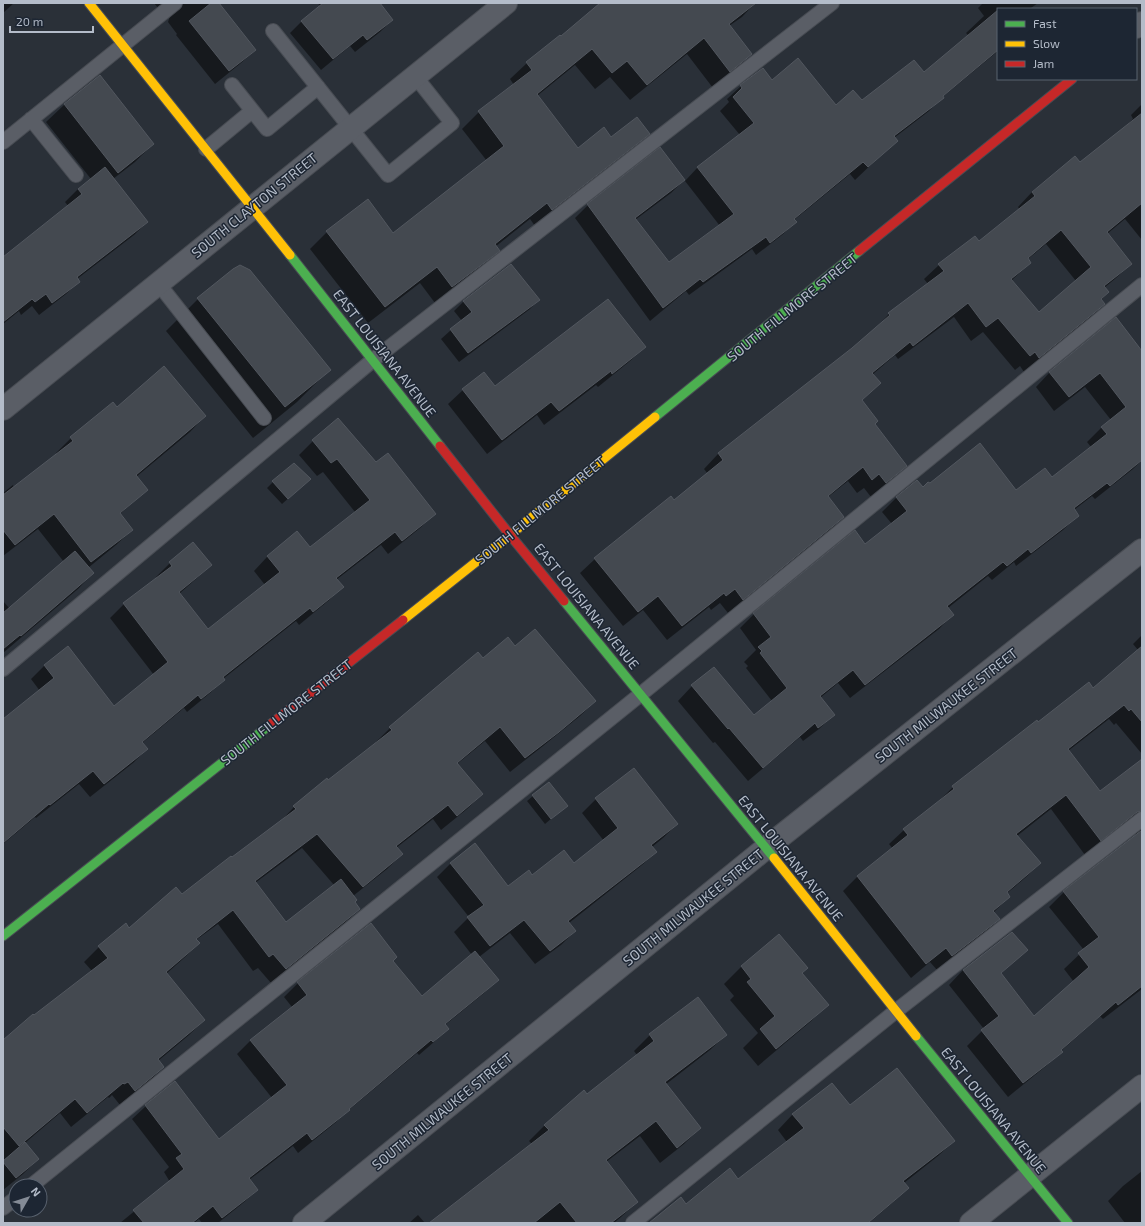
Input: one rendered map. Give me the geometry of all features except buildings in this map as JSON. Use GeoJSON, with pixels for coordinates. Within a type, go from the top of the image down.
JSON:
{"type":"FeatureCollection","features":[{"type":"Feature","properties":{"kind":"street","name":"EAST LOUISIANA AVENUE"},"geometry":{"type":"LineString","coordinates":[[89,3],[206,148],[510,535],[766,848],[1068,1223]]}},
{"type":"Feature","properties":{"kind":"street","name":"SOUTH CLAYTON STREET"},"geometry":{"type":"LineString","coordinates":[[3,408],[506,3]]}},
{"type":"Feature","properties":{"kind":"street","name":"SOUTH FILLMORE STREET"},"geometry":{"type":"LineString","coordinates":[[3,936],[510,535],[1071,80]]}},
{"type":"Feature","properties":{"kind":"street","name":"SOUTH MILWAUKEE STREET"},"geometry":{"type":"LineString","coordinates":[[304,1223],[766,848],[1142,550]]}},
{"type":"Feature","properties":{"kind":"street"},"geometry":{"type":"LineString","coordinates":[[971,1223],[1142,1086]]}},
{"type":"Feature","properties":{"kind":"lane"},"geometry":{"type":"LineString","coordinates":[[3,142],[175,3]]}},
{"type":"Feature","properties":{"kind":"lane"},"geometry":{"type":"LineString","coordinates":[[3,669],[373,360],[832,3]]}},
{"type":"Feature","properties":{"kind":"lane"},"geometry":{"type":"LineString","coordinates":[[273,31],[388,175],[452,122],[415,76]]}},
{"type":"Feature","properties":{"kind":"lane"},"geometry":{"type":"LineString","coordinates":[[232,85],[268,129],[318,87]]}},
{"type":"Feature","properties":{"kind":"lane"},"geometry":{"type":"LineString","coordinates":[[206,148],[252,111]]}},
{"type":"Feature","properties":{"kind":"lane"},"geometry":{"type":"LineString","coordinates":[[32,119],[76,175]]}},
{"type":"Feature","properties":{"kind":"lane"},"geometry":{"type":"LineString","coordinates":[[158,283],[264,418]]}},
{"type":"Feature","properties":{"kind":"lane"},"geometry":{"type":"LineString","coordinates":[[41,1178],[641,694],[1142,285]]}},
{"type":"Feature","properties":{"kind":"lane"},"geometry":{"type":"LineString","coordinates":[[633,1223],[896,1011],[1142,819]]}},
{"type":"Feature","properties":{"kind":"traffic: fast"},"geometry":{"type":"LineString","coordinates":[[655,417],[859,251]]}},
{"type":"Feature","properties":{"kind":"traffic: fast"},"geometry":{"type":"LineString","coordinates":[[290,255],[440,446]]}},
{"type":"Feature","properties":{"kind":"traffic: fast"},"geometry":{"type":"LineString","coordinates":[[564,601],[774,858]]}},
{"type":"Feature","properties":{"kind":"traffic: fast"},"geometry":{"type":"LineString","coordinates":[[3,936],[271,724]]}},
{"type":"Feature","properties":{"kind":"traffic: fast"},"geometry":{"type":"LineString","coordinates":[[916,1036],[1068,1223]]}},
{"type":"Feature","properties":{"kind":"traffic: slow"},"geometry":{"type":"LineString","coordinates":[[89,3],[290,255]]}},
{"type":"Feature","properties":{"kind":"traffic: slow"},"geometry":{"type":"LineString","coordinates":[[403,620],[655,417]]}},
{"type":"Feature","properties":{"kind":"traffic: slow"},"geometry":{"type":"LineString","coordinates":[[774,858],[916,1036]]}},
{"type":"Feature","properties":{"kind":"traffic: jam"},"geometry":{"type":"LineString","coordinates":[[859,251],[1071,80]]}},
{"type":"Feature","properties":{"kind":"traffic: jam"},"geometry":{"type":"LineString","coordinates":[[440,446],[564,601]]}},
{"type":"Feature","properties":{"kind":"traffic: jam"},"geometry":{"type":"LineString","coordinates":[[271,724],[403,620]]}}]}
